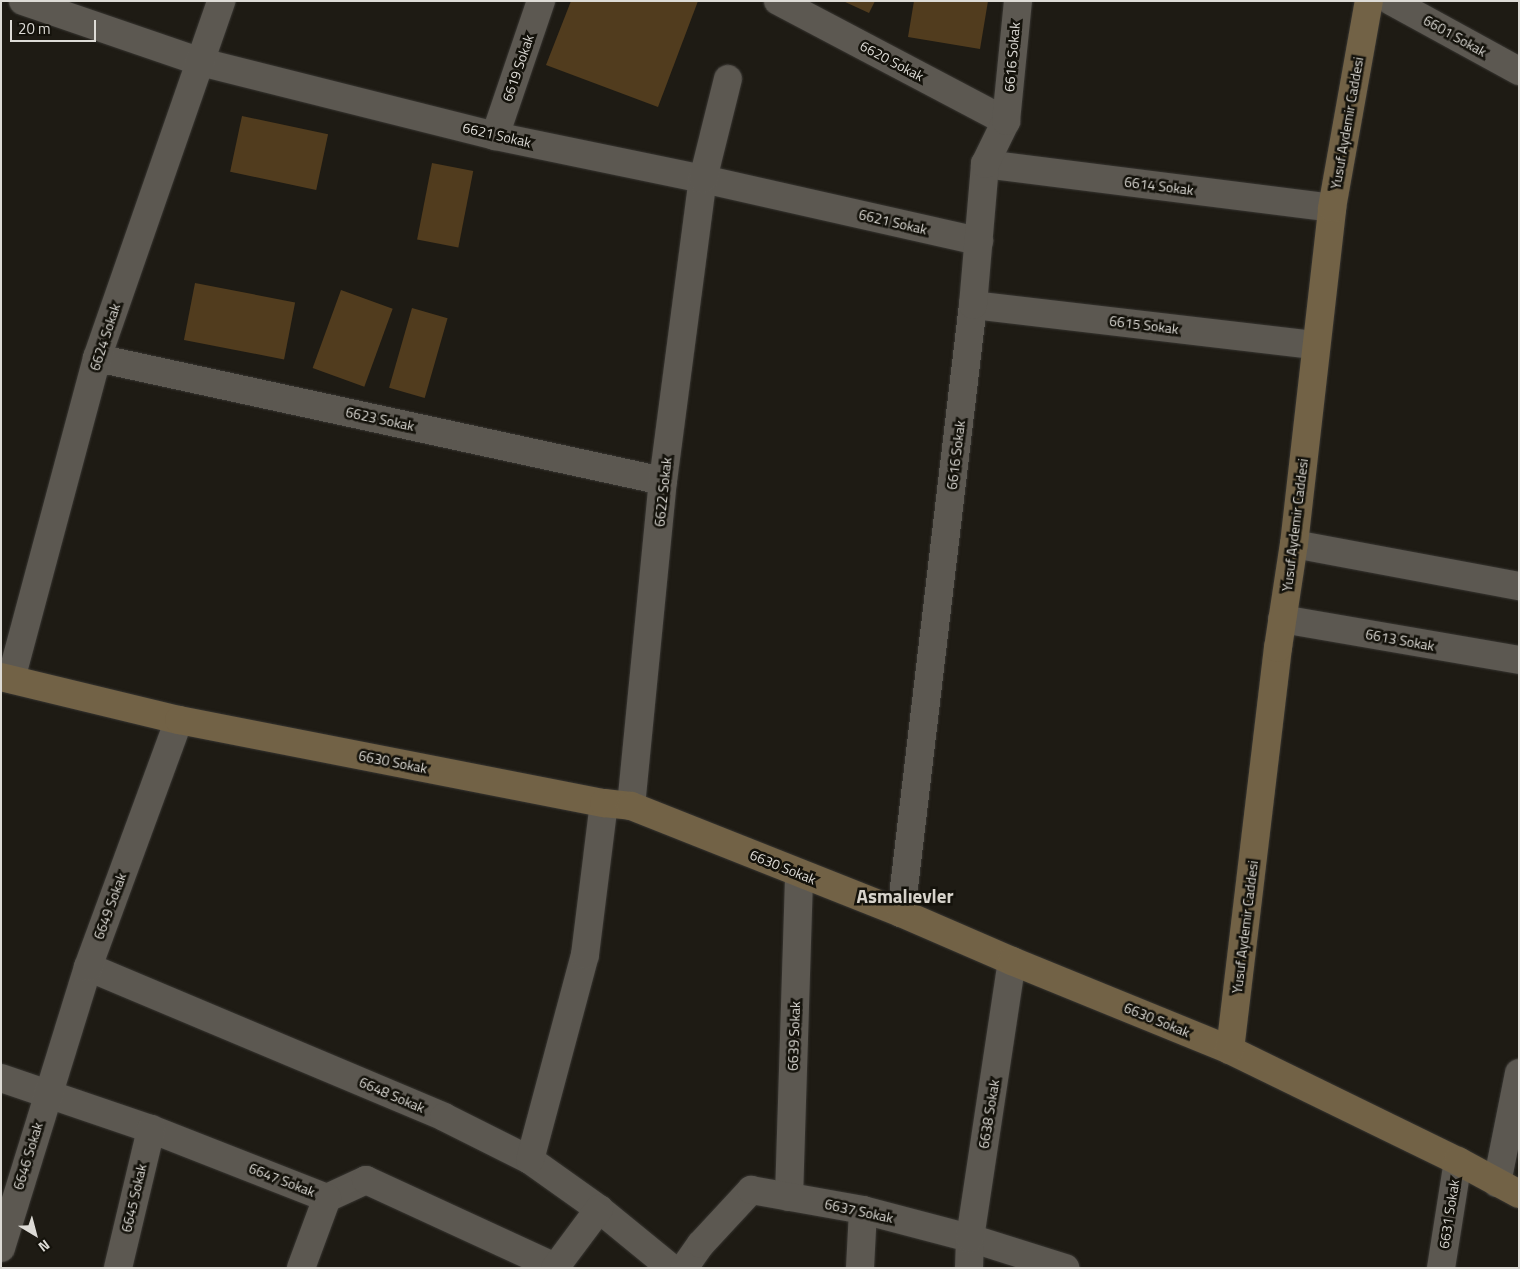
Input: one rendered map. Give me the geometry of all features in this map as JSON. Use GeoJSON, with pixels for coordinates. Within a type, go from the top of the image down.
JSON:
{"type":"FeatureCollection","features":[{"type":"Feature","properties":{"kind":"street","name":"6621 Sokak"},"geometry":{"type":"LineString","coordinates":[[23,1],[201,62],[495,136],[703,179],[979,241]]}},
{"type":"Feature","properties":{"kind":"street","name":"6624 Sokak"},"geometry":{"type":"LineString","coordinates":[[6,678],[97,358],[221,1]]}},
{"type":"Feature","properties":{"kind":"street","name":"6619 Sokak"},"geometry":{"type":"LineString","coordinates":[[495,136],[541,1]]}},
{"type":"Feature","properties":{"kind":"street","name":"6620 Sokak"},"geometry":{"type":"LineString","coordinates":[[778,1],[1006,121]]}},
{"type":"Feature","properties":{"kind":"street","name":"6616 Sokak"},"geometry":{"type":"LineString","coordinates":[[901,913],[973,305],[985,164],[1006,121],[1018,1]]}},
{"type":"Feature","properties":{"kind":"street","name":"Yusuf Aydemir Caddesi"},"geometry":{"type":"LineString","coordinates":[[1230,1050],[1282,619],[1294,544],[1332,208],[1370,1]]}},
{"type":"Feature","properties":{"kind":"street","name":"6601 Sokak"},"geometry":{"type":"LineString","coordinates":[[1391,1],[1519,71]]}},
{"type":"Feature","properties":{"kind":"street","name":"6622 Sokak"},"geometry":{"type":"LineString","coordinates":[[530,1160],[584,955],[618,804],[703,179],[728,79]]}},
{"type":"Feature","properties":{"kind":"street","name":"6614 Sokak"},"geometry":{"type":"LineString","coordinates":[[985,164],[1332,208]]}},
{"type":"Feature","properties":{"kind":"street","name":"6615 Sokak"},"geometry":{"type":"LineString","coordinates":[[973,305],[1315,345]]}},
{"type":"Feature","properties":{"kind":"street","name":"6623 Sokak"},"geometry":{"type":"LineString","coordinates":[[97,358],[663,480]]}},
{"type":"Feature","properties":{"kind":"street"},"geometry":{"type":"LineString","coordinates":[[1294,544],[1519,586]]}},
{"type":"Feature","properties":{"kind":"street","name":"6613 Sokak"},"geometry":{"type":"LineString","coordinates":[[1282,619],[1519,660]]}},
{"type":"Feature","properties":{"kind":"street","name":"6630 Sokak"},"geometry":{"type":"LineString","coordinates":[[6,678],[179,720],[618,804],[901,913],[1012,962],[1230,1050],[1458,1161],[1508,1188]]}},
{"type":"Feature","properties":{"kind":"street","name":"6649 Sokak"},"geometry":{"type":"LineString","coordinates":[[47,1093],[88,967],[179,720]]}},
{"type":"Feature","properties":{"kind":"street","name":"6639 Sokak"},"geometry":{"type":"LineString","coordinates":[[789,1197],[799,874]]}},
{"type":"Feature","properties":{"kind":"street","name":"6638 Sokak"},"geometry":{"type":"LineString","coordinates":[[969,1268],[970,1238],[1012,962]]}},
{"type":"Feature","properties":{"kind":"street","name":"6648 Sokak"},"geometry":{"type":"LineString","coordinates":[[88,967],[444,1117],[530,1160],[599,1209],[671,1268]]}},
{"type":"Feature","properties":{"kind":"street"},"geometry":{"type":"LineString","coordinates":[[1508,1188],[1519,1073]]}},
{"type":"Feature","properties":{"kind":"street","name":"6647 Sokak"},"geometry":{"type":"LineString","coordinates":[[1,1078],[151,1129],[327,1198],[366,1180],[555,1267]]}},
{"type":"Feature","properties":{"kind":"street","name":"6646 Sokak"},"geometry":{"type":"LineString","coordinates":[[1,1248],[47,1093]]}},
{"type":"Feature","properties":{"kind":"street","name":"6645 Sokak"},"geometry":{"type":"LineString","coordinates":[[118,1268],[151,1129]]}},
{"type":"Feature","properties":{"kind":"street","name":"6631 Sokak"},"geometry":{"type":"LineString","coordinates":[[1441,1268],[1458,1161]]}},
{"type":"Feature","properties":{"kind":"street","name":"6637 Sokak"},"geometry":{"type":"LineString","coordinates":[[684,1268],[701,1244],[751,1190],[863,1210],[970,1238],[1065,1268]]}},
{"type":"Feature","properties":{"kind":"street"},"geometry":{"type":"LineString","coordinates":[[300,1268],[327,1198]]}},
{"type":"Feature","properties":{"kind":"street"},"geometry":{"type":"LineString","coordinates":[[555,1267],[599,1209]]}},
{"type":"Feature","properties":{"kind":"street"},"geometry":{"type":"LineString","coordinates":[[860,1268],[863,1210]]}},
{"type":"Feature","properties":{"kind":"building"},"geometry":{"type":"Polygon","coordinates":[[[571,1],[698,1],[658,107],[546,65],[571,1]]]}},
{"type":"Feature","properties":{"kind":"building"},"geometry":{"type":"Polygon","coordinates":[[[843,1],[875,1],[869,13],[843,1]]]}},
{"type":"Feature","properties":{"kind":"building"},"geometry":{"type":"Polygon","coordinates":[[[914,1],[988,1],[980,49],[908,37],[914,1]]]}},
{"type":"Feature","properties":{"kind":"building"},"geometry":{"type":"Polygon","coordinates":[[[242,116],[328,134],[316,190],[230,172],[242,116]]]}},
{"type":"Feature","properties":{"kind":"building"},"geometry":{"type":"Polygon","coordinates":[[[432,163],[473,171],[458,248],[417,240],[432,163]]]}},
{"type":"Feature","properties":{"kind":"building"},"geometry":{"type":"Polygon","coordinates":[[[195,283],[295,302],[284,359],[184,340],[195,283]]]}},
{"type":"Feature","properties":{"kind":"building"},"geometry":{"type":"Polygon","coordinates":[[[341,290],[393,309],[364,387],[313,368],[341,290]]]}},
{"type":"Feature","properties":{"kind":"building"},"geometry":{"type":"Polygon","coordinates":[[[412,308],[448,318],[425,398],[389,388],[412,308]]]}},
{"type":"Feature","properties":{"kind":"district","name":"Asmalıevler"},"geometry":{"type":"Point","coordinates":[905,896]}}]}
